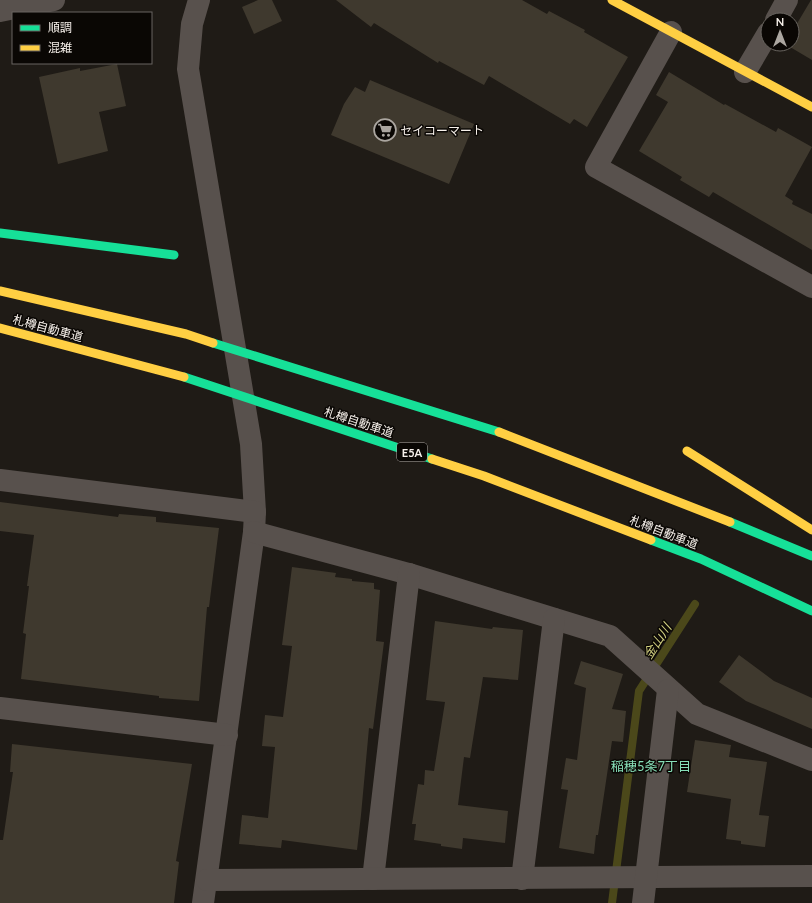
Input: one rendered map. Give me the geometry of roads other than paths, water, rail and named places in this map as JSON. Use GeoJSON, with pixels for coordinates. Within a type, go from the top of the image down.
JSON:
{"type":"FeatureCollection","features":[{"type":"Feature","properties":{"kind":"main road"},"geometry":{"type":"LineString","coordinates":[[612,0],[812,107]]}},
{"type":"Feature","properties":{"kind":"main road"},"geometry":{"type":"LineString","coordinates":[[0,234],[174,255]]}},
{"type":"Feature","properties":{"kind":"main road","name":"札樽自動車道"},"geometry":{"type":"LineString","coordinates":[[0,291],[186,334],[494,430],[707,513],[812,556]]}},
{"type":"Feature","properties":{"kind":"main road","name":"札樽自動車道"},"geometry":{"type":"LineString","coordinates":[[0,328],[184,377],[484,476],[701,559],[812,611]]}},
{"type":"Feature","properties":{"kind":"main road"},"geometry":{"type":"LineString","coordinates":[[687,451],[812,530]]}},
{"type":"Feature","properties":{"kind":"street"},"geometry":{"type":"LineString","coordinates":[[0,11],[54,0]]}},
{"type":"Feature","properties":{"kind":"street"},"geometry":{"type":"LineString","coordinates":[[199,0],[192,24],[188,69],[252,444],[255,522],[203,903]]}},
{"type":"Feature","properties":{"kind":"street"},"geometry":{"type":"LineString","coordinates":[[780,12],[787,0]]}},
{"type":"Feature","properties":{"kind":"street"},"geometry":{"type":"LineString","coordinates":[[671,32],[596,167],[812,287]]}},
{"type":"Feature","properties":{"kind":"street"},"geometry":{"type":"LineString","coordinates":[[746,72],[760,47]]}},
{"type":"Feature","properties":{"kind":"street"},"geometry":{"type":"LineString","coordinates":[[0,480],[255,522],[409,574],[610,636],[666,688],[697,714],[812,760]]}},
{"type":"Feature","properties":{"kind":"street"},"geometry":{"type":"LineString","coordinates":[[373,879],[409,574]]}},
{"type":"Feature","properties":{"kind":"street"},"geometry":{"type":"LineString","coordinates":[[522,879],[554,619]]}},
{"type":"Feature","properties":{"kind":"street"},"geometry":{"type":"LineString","coordinates":[[643,903],[640,877],[666,688]]}},
{"type":"Feature","properties":{"kind":"street"},"geometry":{"type":"LineString","coordinates":[[0,708],[227,735]]}},
{"type":"Feature","properties":{"kind":"street"},"geometry":{"type":"LineString","coordinates":[[206,880],[812,876]]}},
{"type":"Feature","properties":{"kind":"waterway","name":"金山川"},"geometry":{"type":"LineString","coordinates":[[612,903],[639,691],[695,604]]}},
{"type":"Feature","properties":{"kind":"place","name":"セイコーマート"},"geometry":{"type":"Point","coordinates":[385,130]}},
{"type":"Feature","properties":{"kind":"district","name":"稲穂5条7丁目"},"geometry":{"type":"Point","coordinates":[651,766]}}]}
